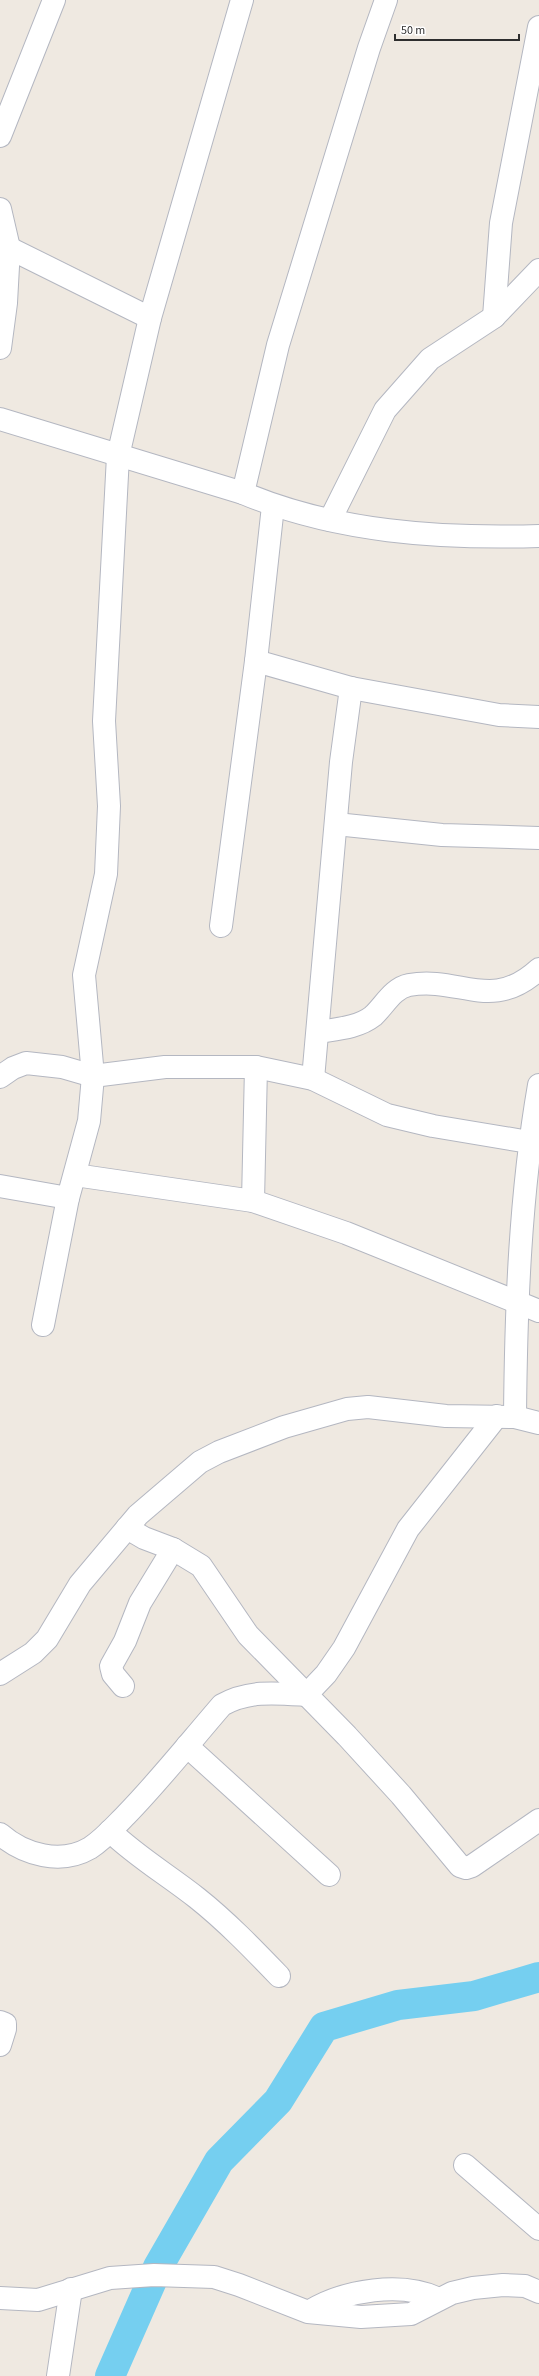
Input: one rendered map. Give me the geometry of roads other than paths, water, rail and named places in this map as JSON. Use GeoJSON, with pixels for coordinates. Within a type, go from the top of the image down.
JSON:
{"type":"FeatureCollection","features":[{"type":"Feature","properties":{"kind":"street"},"geometry":{"type":"LineString","coordinates":[[0,136],[54,0]]}},
{"type":"Feature","properties":{"kind":"street"},"geometry":{"type":"LineString","coordinates":[[43,1325],[68,1198],[89,1120],[93,1076],[84,976],[106,874],[109,806],[104,721],[118,456],[150,318],[242,0]]}},
{"type":"Feature","properties":{"kind":"street"},"geometry":{"type":"LineString","coordinates":[[244,493],[278,345],[369,48],[386,0]]}},
{"type":"Feature","properties":{"kind":"street"},"geometry":{"type":"LineString","coordinates":[[494,317],[501,224],[539,27]]}},
{"type":"Feature","properties":{"kind":"street"},"geometry":{"type":"LineString","coordinates":[[0,209],[9,248],[0,348]]}},
{"type":"Feature","properties":{"kind":"street"},"geometry":{"type":"LineString","coordinates":[[9,248],[150,318]]}},
{"type":"Feature","properties":{"kind":"street"},"geometry":{"type":"LineString","coordinates":[[330,520],[385,410],[430,359],[494,317],[539,270]]}},
{"type":"Feature","properties":{"kind":"street"},"geometry":{"type":"LineString","coordinates":[[0,419],[244,493],[273,506],[330,520],[404,532],[483,538],[539,536]]}},
{"type":"Feature","properties":{"kind":"street"},"geometry":{"type":"LineString","coordinates":[[221,926],[256,661],[273,506]]}},
{"type":"Feature","properties":{"kind":"street"},"geometry":{"type":"LineString","coordinates":[[256,661],[352,688],[499,715],[539,717]]}},
{"type":"Feature","properties":{"kind":"street"},"geometry":{"type":"LineString","coordinates":[[313,1079],[336,824],[352,688]]}},
{"type":"Feature","properties":{"kind":"street"},"geometry":{"type":"LineString","coordinates":[[336,824],[442,835],[539,838]]}},
{"type":"Feature","properties":{"kind":"street"},"geometry":{"type":"LineString","coordinates":[[318,1032],[352,1027],[372,1016],[389,997],[408,985],[437,985],[479,992],[505,990],[526,981],[539,969]]}},
{"type":"Feature","properties":{"kind":"street"},"geometry":{"type":"LineString","coordinates":[[0,1077],[13,1068],[26,1063],[62,1068],[93,1076],[165,1067],[256,1067],[313,1079],[387,1115],[433,1126],[534,1143]]}},
{"type":"Feature","properties":{"kind":"street"},"geometry":{"type":"LineString","coordinates":[[253,1201],[256,1067]]}},
{"type":"Feature","properties":{"kind":"street"},"geometry":{"type":"LineString","coordinates":[[0,1834],[22,1850],[34,1855],[48,1856],[78,1853],[90,1848],[110,1831],[149,1791],[222,1705],[236,1698],[266,1693],[306,1695],[326,1674],[344,1648],[408,1529],[506,1417],[516,1302],[539,1085]]}},
{"type":"Feature","properties":{"kind":"street"},"geometry":{"type":"LineString","coordinates":[[75,1175],[253,1201],[346,1233],[539,1311]]}},
{"type":"Feature","properties":{"kind":"street"},"geometry":{"type":"LineString","coordinates":[[0,1186],[68,1198]]}},
{"type":"Feature","properties":{"kind":"street"},"geometry":{"type":"LineString","coordinates":[[0,1674],[33,1653],[47,1639],[80,1584],[127,1528],[160,1495],[200,1462],[219,1452],[311,1419],[348,1409],[368,1407],[446,1416],[506,1417],[539,1423]]}},
{"type":"Feature","properties":{"kind":"street"},"geometry":{"type":"LineString","coordinates":[[127,1528],[144,1538],[173,1548],[201,1566],[248,1635],[396,1789],[460,1866],[466,1868],[472,1866],[539,1820]]}},
{"type":"Feature","properties":{"kind":"street"},"geometry":{"type":"LineString","coordinates":[[123,1686],[113,1674],[111,1666],[125,1641],[140,1602],[173,1548]]}},
{"type":"Feature","properties":{"kind":"street"},"geometry":{"type":"LineString","coordinates":[[187,1746],[329,1875]]}},
{"type":"Feature","properties":{"kind":"street"},"geometry":{"type":"LineString","coordinates":[[110,1831],[132,1852],[197,1898],[251,1947],[279,1976]]}},
{"type":"Feature","properties":{"kind":"street"},"geometry":{"type":"LineString","coordinates":[[0,2022],[5,2024],[0,2045]]}},
{"type":"Feature","properties":{"kind":"street"},"geometry":{"type":"LineString","coordinates":[[465,2165],[539,2229]]}},
{"type":"Feature","properties":{"kind":"street"},"geometry":{"type":"LineString","coordinates":[[0,2298],[38,2300],[54,2297],[70,2289],[117,2278],[154,2275],[214,2278],[239,2285],[308,2312],[361,2317],[388,2317],[411,2314],[452,2293],[473,2288],[503,2285],[526,2286],[539,2292]]}},
{"type":"Feature","properties":{"kind":"street"},"geometry":{"type":"LineString","coordinates":[[58,2376],[70,2289]]}},
{"type":"Feature","properties":{"kind":"waterway"},"geometry":{"type":"LineString","coordinates":[[110,2376],[158,2267],[219,2161],[278,2101],[324,2027],[398,2005],[474,1996],[539,1977]]}}]}
